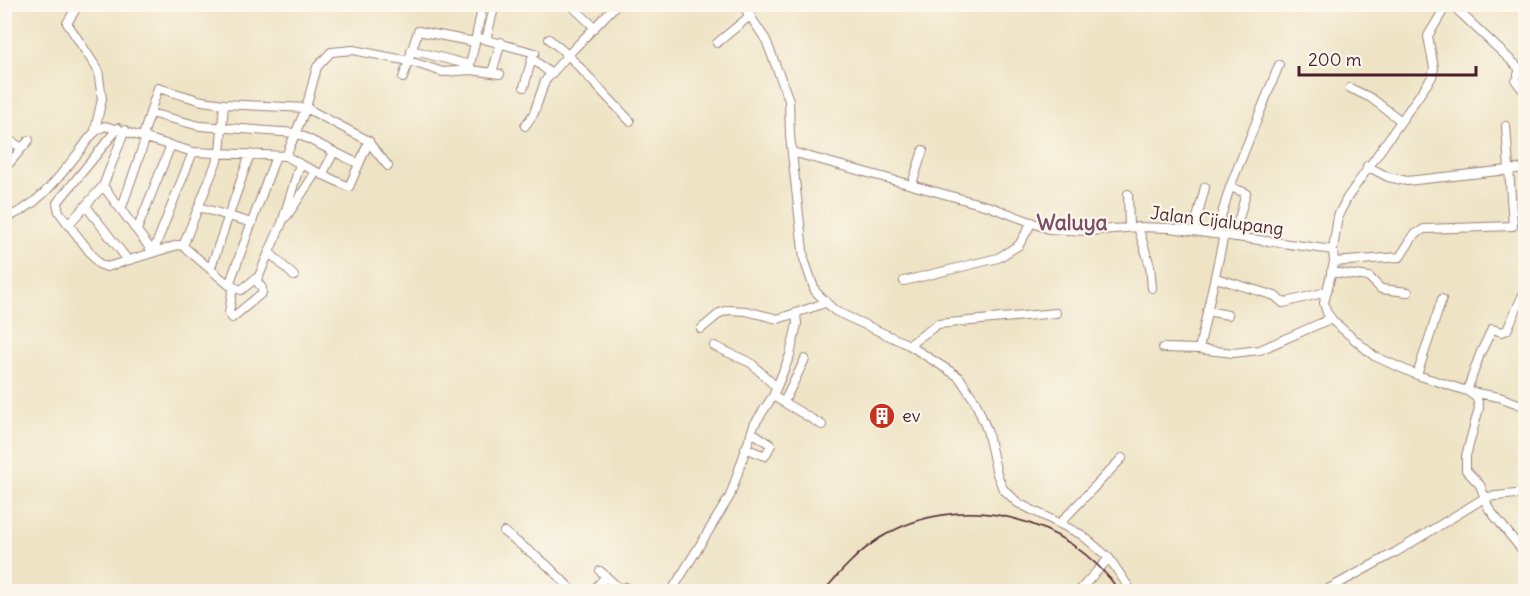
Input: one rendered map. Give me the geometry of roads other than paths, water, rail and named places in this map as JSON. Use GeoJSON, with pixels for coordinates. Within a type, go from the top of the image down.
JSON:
{"type":"FeatureCollection","features":[{"type":"Feature","properties":{"kind":"street"},"geometry":{"type":"LineString","coordinates":[[4,218],[20,212],[39,196],[60,175],[95,130],[102,99],[98,70],[67,23],[79,4]]}},
{"type":"Feature","properties":{"kind":"street"},"geometry":{"type":"LineString","coordinates":[[470,67],[483,4]]}},
{"type":"Feature","properties":{"kind":"street"},"geometry":{"type":"LineString","coordinates":[[486,40],[495,4]]}},
{"type":"Feature","properties":{"kind":"street"},"geometry":{"type":"LineString","coordinates":[[570,4],[593,26]]}},
{"type":"Feature","properties":{"kind":"street"},"geometry":{"type":"LineString","coordinates":[[525,126],[551,74],[593,26],[617,4]]}},
{"type":"Feature","properties":{"kind":"street"},"geometry":{"type":"LineString","coordinates":[[742,4],[766,40],[787,92],[804,259],[812,284],[825,303],[844,315],[909,345],[952,372],[971,393],[987,430],[997,474],[1003,489],[1018,503],[1097,542],[1131,591]]}},
{"type":"Feature","properties":{"kind":"street"},"geometry":{"type":"LineString","coordinates":[[1524,406],[1499,397],[1468,392],[1417,375],[1365,350],[1330,318],[1325,308],[1342,206],[1367,166],[1432,77],[1434,68],[1428,36],[1449,4],[1520,69],[1517,78],[1526,94]]}},
{"type":"Feature","properties":{"kind":"street"},"geometry":{"type":"LineString","coordinates":[[717,43],[751,15]]}},
{"type":"Feature","properties":{"kind":"street"},"geometry":{"type":"LineString","coordinates":[[403,78],[415,34],[422,30],[501,42],[535,53]]}},
{"type":"Feature","properties":{"kind":"street"},"geometry":{"type":"LineString","coordinates":[[549,39],[568,55],[630,121]]}},
{"type":"Feature","properties":{"kind":"street"},"geometry":{"type":"LineString","coordinates":[[411,50],[496,74],[501,42]]}},
{"type":"Feature","properties":{"kind":"street"},"geometry":{"type":"LineString","coordinates":[[286,156],[306,108],[317,67],[331,52],[352,51],[409,61],[443,72],[470,67]]}},
{"type":"Feature","properties":{"kind":"street"},"geometry":{"type":"LineString","coordinates":[[524,87],[532,58],[551,74]]}},
{"type":"Feature","properties":{"kind":"street"},"geometry":{"type":"LineString","coordinates":[[1199,349],[1216,278],[1220,234],[1230,187],[1279,65]]}},
{"type":"Feature","properties":{"kind":"street"},"geometry":{"type":"LineString","coordinates":[[121,210],[158,88],[202,101],[224,104],[306,108],[366,138],[388,165]]}},
{"type":"Feature","properties":{"kind":"street"},"geometry":{"type":"LineString","coordinates":[[1350,88],[1371,98],[1400,120]]}},
{"type":"Feature","properties":{"kind":"street"},"geometry":{"type":"LineString","coordinates":[[183,246],[220,153],[224,104]]}},
{"type":"Feature","properties":{"kind":"street"},"geometry":{"type":"LineString","coordinates":[[150,113],[200,126],[296,133],[359,164]]}},
{"type":"Feature","properties":{"kind":"street"},"geometry":{"type":"LineString","coordinates":[[95,130],[105,126],[121,129],[193,152],[286,156],[350,187],[370,144]]}},
{"type":"Feature","properties":{"kind":"street"},"geometry":{"type":"LineString","coordinates":[[1334,262],[1400,257],[1414,235],[1424,229],[1513,226],[1506,126]]}},
{"type":"Feature","properties":{"kind":"street"},"geometry":{"type":"LineString","coordinates":[[70,223],[103,186],[121,129]]}},
{"type":"Feature","properties":{"kind":"street"},"geometry":{"type":"LineString","coordinates":[[121,129],[59,198],[59,212],[102,266],[183,246],[231,286],[242,290],[256,280],[282,224],[300,164]]}},
{"type":"Feature","properties":{"kind":"street"},"geometry":{"type":"LineString","coordinates":[[4,158],[7,139],[22,148]]}},
{"type":"Feature","properties":{"kind":"street"},"geometry":{"type":"LineString","coordinates":[[6,167],[28,140]]}},
{"type":"Feature","properties":{"kind":"street"},"geometry":{"type":"LineString","coordinates":[[137,230],[171,145]]}},
{"type":"Feature","properties":{"kind":"street"},"geometry":{"type":"LineString","coordinates":[[912,184],[923,150]]}},
{"type":"Feature","properties":{"kind":"street"},"geometry":{"type":"LineString","coordinates":[[153,252],[193,152]]}},
{"type":"Feature","properties":{"kind":"street"},"geometry":{"type":"LineString","coordinates":[[282,224],[334,152]]}},
{"type":"Feature","properties":{"kind":"street","name":"Jalan Cijalupang"},"geometry":{"type":"LineString","coordinates":[[792,152],[991,207],[1049,229],[1073,231],[1133,227],[1194,230],[1333,250]]}},
{"type":"Feature","properties":{"kind":"street"},"geometry":{"type":"LineString","coordinates":[[211,267],[250,154]]}},
{"type":"Feature","properties":{"kind":"street"},"geometry":{"type":"LineString","coordinates":[[256,280],[262,288],[262,293],[232,318],[229,313],[231,286],[276,156]]}},
{"type":"Feature","properties":{"kind":"street"},"geometry":{"type":"LineString","coordinates":[[1367,166],[1388,177],[1407,181],[1526,168]]}},
{"type":"Feature","properties":{"kind":"street"},"geometry":{"type":"LineString","coordinates":[[103,186],[153,252]]}},
{"type":"Feature","properties":{"kind":"street"},"geometry":{"type":"LineString","coordinates":[[1194,230],[1205,187]]}},
{"type":"Feature","properties":{"kind":"street"},"geometry":{"type":"LineString","coordinates":[[1230,187],[1246,193],[1234,237]]}},
{"type":"Feature","properties":{"kind":"street"},"geometry":{"type":"LineString","coordinates":[[1128,194],[1133,227],[1150,266],[1152,288]]}},
{"type":"Feature","properties":{"kind":"street"},"geometry":{"type":"LineString","coordinates":[[86,206],[127,259]]}},
{"type":"Feature","properties":{"kind":"street"},"geometry":{"type":"LineString","coordinates":[[198,207],[252,223]]}},
{"type":"Feature","properties":{"kind":"street"},"geometry":{"type":"LineString","coordinates":[[904,281],[998,258],[1019,245],[1032,222]]}},
{"type":"Feature","properties":{"kind":"street"},"geometry":{"type":"LineString","coordinates":[[269,252],[294,276]]}},
{"type":"Feature","properties":{"kind":"street"},"geometry":{"type":"LineString","coordinates":[[1331,272],[1369,277],[1381,289],[1408,292]]}},
{"type":"Feature","properties":{"kind":"street"},"geometry":{"type":"LineString","coordinates":[[1216,278],[1275,296],[1283,303],[1326,292]]}},
{"type":"Feature","properties":{"kind":"street"},"geometry":{"type":"LineString","coordinates":[[1468,392],[1492,329],[1502,332],[1507,330],[1526,288]]}},
{"type":"Feature","properties":{"kind":"street"},"geometry":{"type":"LineString","coordinates":[[1417,375],[1442,298]]}},
{"type":"Feature","properties":{"kind":"street"},"geometry":{"type":"LineString","coordinates":[[701,329],[720,313],[729,310],[746,311],[775,320],[825,303]]}},
{"type":"Feature","properties":{"kind":"street"},"geometry":{"type":"LineString","coordinates":[[1207,311],[1228,315]]}},
{"type":"Feature","properties":{"kind":"street"},"geometry":{"type":"LineString","coordinates":[[671,591],[730,496],[745,448],[773,396],[790,355],[797,324],[796,313]]}},
{"type":"Feature","properties":{"kind":"street"},"geometry":{"type":"LineString","coordinates":[[909,345],[938,324],[1056,313]]}},
{"type":"Feature","properties":{"kind":"street"},"geometry":{"type":"LineString","coordinates":[[1163,348],[1233,353],[1260,350],[1330,318]]}},
{"type":"Feature","properties":{"kind":"street"},"geometry":{"type":"LineString","coordinates":[[714,346],[751,363],[776,387]]}},
{"type":"Feature","properties":{"kind":"street"},"geometry":{"type":"LineString","coordinates":[[784,402],[805,359]]}},
{"type":"Feature","properties":{"kind":"street"},"geometry":{"type":"LineString","coordinates":[[1468,392],[1477,398],[1479,408],[1465,465],[1486,497],[1495,516],[1526,555]]}},
{"type":"Feature","properties":{"kind":"street"},"geometry":{"type":"LineString","coordinates":[[773,396],[822,425]]}},
{"type":"Feature","properties":{"kind":"street"},"geometry":{"type":"LineString","coordinates":[[745,448],[765,456],[771,445],[752,432]]}},
{"type":"Feature","properties":{"kind":"street"},"geometry":{"type":"LineString","coordinates":[[1060,522],[1122,458]]}},
{"type":"Feature","properties":{"kind":"street"},"geometry":{"type":"LineString","coordinates":[[1323,591],[1396,552],[1486,497],[1526,493]]}},
{"type":"Feature","properties":{"kind":"street"},"geometry":{"type":"LineString","coordinates":[[504,531],[540,559],[574,591]]}},
{"type":"Feature","properties":{"kind":"street"},"geometry":{"type":"LineString","coordinates":[[1078,591],[1109,558]]}},
{"type":"Feature","properties":{"kind":"street"},"geometry":{"type":"LineString","coordinates":[[592,591],[603,574],[621,591],[629,587],[634,591]]}},
{"type":"Feature","properties":{"kind":"railway"},"geometry":{"type":"LineString","coordinates":[[823,592],[857,556],[880,538],[911,523],[944,515],[977,513],[1010,518],[1042,528],[1072,544],[1098,566],[1120,592]]}},
{"type":"Feature","properties":{"kind":"place","name":"ev"},"geometry":{"type":"Point","coordinates":[882,416]}},
{"type":"Feature","properties":{"kind":"district","name":"Waluya"},"geometry":{"type":"Point","coordinates":[1072,223]}}]}
